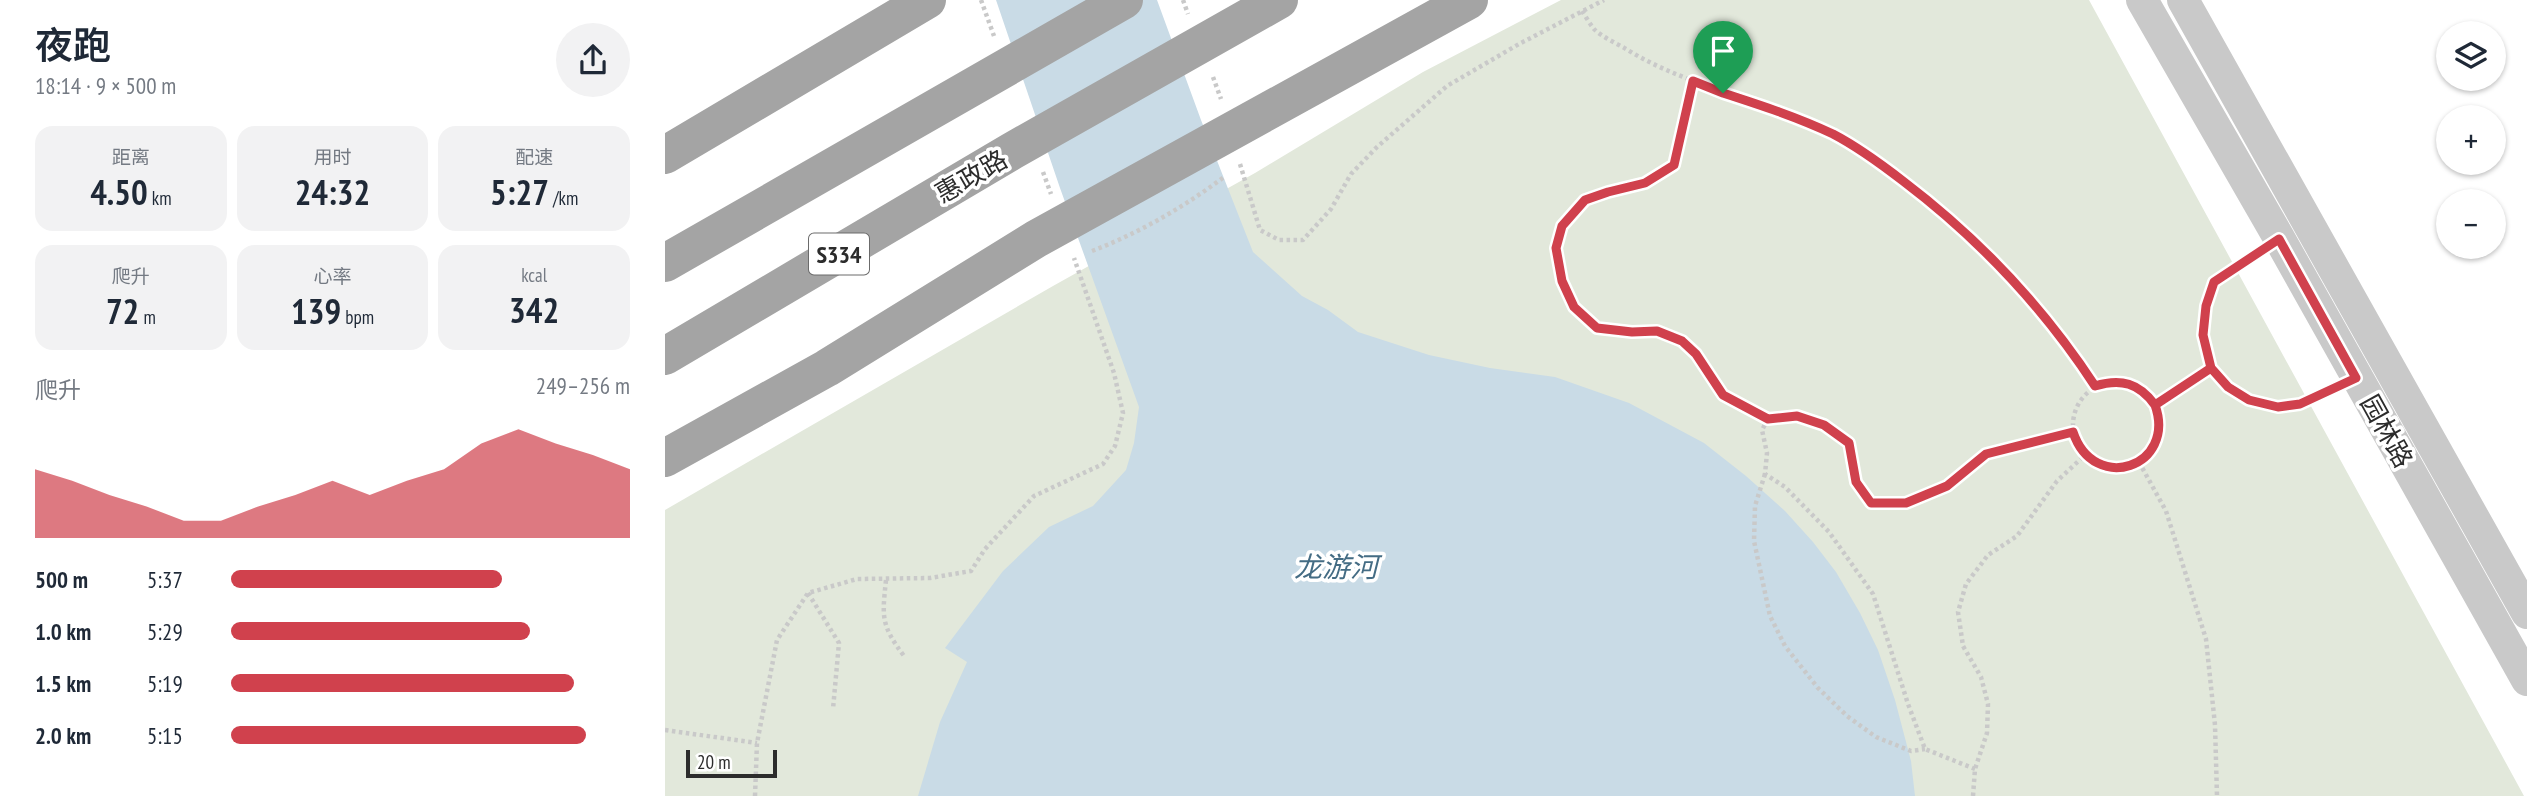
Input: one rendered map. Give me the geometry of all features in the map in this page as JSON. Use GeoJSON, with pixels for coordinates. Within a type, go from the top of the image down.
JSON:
{"type":"FeatureCollection","features":[{"type":"Feature","properties":{"kind":"main road"},"geometry":{"type":"LineString","coordinates":[[665,155],[927,0]]}},
{"type":"Feature","properties":{"kind":"main road"},"geometry":{"type":"LineString","coordinates":[[665,262],[1123,0]]}},
{"type":"Feature","properties":{"kind":"main road","name":"惠政路"},"geometry":{"type":"LineString","coordinates":[[665,356],[1027,161],[1208,28],[1279,0]]}},
{"type":"Feature","properties":{"kind":"main road"},"geometry":{"type":"LineString","coordinates":[[665,458],[1053,243],[1258,117],[1469,0]]}},
{"type":"Feature","properties":{"kind":"street","name":"园林路"},"geometry":{"type":"LineString","coordinates":[[2142,0],[2527,680]]}},
{"type":"Feature","properties":{"kind":"street","name":"园林路"},"geometry":{"type":"LineString","coordinates":[[2183,0],[2527,613]]}},
{"type":"Feature","properties":{"kind":"path"},"geometry":{"type":"LineString","coordinates":[[981,0],[995,39]]}},
{"type":"Feature","properties":{"kind":"path"},"geometry":{"type":"LineString","coordinates":[[1183,0],[1208,28]]}},
{"type":"Feature","properties":{"kind":"path"},"geometry":{"type":"LineString","coordinates":[[1237,153],[1260,230],[1279,240],[1303,240],[1331,209],[1351,174],[1377,147],[1447,86],[1519,44],[1604,0]]}},
{"type":"Feature","properties":{"kind":"path"},"geometry":{"type":"LineString","coordinates":[[1582,11],[1595,30],[1653,66],[1786,114],[1835,135],[1880,164],[1929,201],[1988,255],[2062,337],[2095,386]]}},
{"type":"Feature","properties":{"kind":"path"},"geometry":{"type":"LineString","coordinates":[[1212,76],[1222,101]]}},
{"type":"Feature","properties":{"kind":"path"},"geometry":{"type":"LineString","coordinates":[[1693,81],[1674,165],[1645,183],[1585,200],[1562,226],[1556,248],[1562,281],[1574,307],[1597,328],[1632,332],[1657,331],[1682,341],[1696,354],[1723,395],[1768,419],[1797,416],[1824,425],[1849,443],[1856,482],[1871,503],[1906,503],[1947,486],[1986,454],[2073,432]]}},
{"type":"Feature","properties":{"kind":"path"},"geometry":{"type":"LineString","coordinates":[[1027,161],[1051,196]]}},
{"type":"Feature","properties":{"kind":"path"},"geometry":{"type":"LineString","coordinates":[[2279,239],[2214,282],[2206,306],[2203,335],[2211,368],[2228,387],[2249,400],[2278,407],[2300,404],[2356,378]]}},
{"type":"Feature","properties":{"kind":"path"},"geometry":{"type":"LineString","coordinates":[[755,796],[757,743],[777,640],[808,593],[857,579],[930,578],[971,571],[985,550],[1034,496],[1103,464],[1115,446],[1123,413],[1114,373],[1053,243]]}},
{"type":"Feature","properties":{"kind":"path"},"geometry":{"type":"LineString","coordinates":[[2155,405],[2211,368]]}},
{"type":"Feature","properties":{"kind":"path"},"geometry":{"type":"LineString","coordinates":[[2123,382],[2136,386],[2147,394],[2155,405],[2159,417],[2156,443],[2139,462],[2111,468],[2097,464],[2077,445],[2073,419],[2077,406],[2095,386],[2123,382]]}},
{"type":"Feature","properties":{"kind":"path"},"geometry":{"type":"LineString","coordinates":[[1768,419],[1762,430],[1767,453],[1765,474],[1755,506],[1754,541],[1770,616],[1785,646],[1818,688],[1847,716],[1876,737],[1912,751],[1925,749],[1975,769]]}},
{"type":"Feature","properties":{"kind":"path"},"geometry":{"type":"LineString","coordinates":[[1973,796],[1975,769],[1987,733],[1988,704],[1981,677],[1963,646],[1958,612],[1966,584],[1988,555],[2017,536],[2057,481],[2085,455]]}},
{"type":"Feature","properties":{"kind":"path"},"geometry":{"type":"LineString","coordinates":[[2139,462],[2166,511],[2206,639],[2215,725],[2217,796]]}},
{"type":"Feature","properties":{"kind":"path"},"geometry":{"type":"LineString","coordinates":[[1765,474],[1785,487],[1829,532],[1873,594],[1925,749]]}},
{"type":"Feature","properties":{"kind":"path"},"geometry":{"type":"LineString","coordinates":[[886,580],[883,610],[887,633],[904,656]]}},
{"type":"Feature","properties":{"kind":"path"},"geometry":{"type":"LineString","coordinates":[[808,593],[839,643],[833,709]]}},
{"type":"Feature","properties":{"kind":"path"},"geometry":{"type":"LineString","coordinates":[[665,730],[757,743]]}},
{"type":"Feature","properties":{"kind":"shaded area"},"geometry":{"type":"Polygon","coordinates":[[[1561,0],[2089,0],[2524,796],[665,796],[665,510],[1255,173],[1423,72],[1561,0]]]}},
{"type":"Feature","properties":{"kind":"water","name":"龙游河"},"geometry":{"type":"Polygon","coordinates":[[[996,0],[1157,0],[1253,252],[1302,296],[1328,310],[1358,332],[1429,355],[1490,368],[1555,377],[1629,403],[1704,443],[1746,476],[1785,511],[1813,542],[1836,572],[1860,613],[1878,650],[1895,700],[1911,761],[1915,796],[918,796],[940,722],[967,662],[945,648],[1003,571],[1049,527],[1093,506],[1126,470],[1134,443],[1139,407],[996,0]]]}},
{"type":"Feature","properties":{"kind":"route"},"geometry":{"type":"LineString","coordinates":[[1723,93],[1693,81],[1674,165],[1645,183],[1585,200],[1562,226],[1556,248],[1562,281],[1574,307],[1597,328],[1632,332],[1657,331],[1682,341],[1696,354],[1723,395],[1768,419],[1797,416],[1824,425],[1849,443],[1856,482],[1871,503],[1906,503],[1947,486],[1986,454],[2073,432],[2077,445],[2097,464],[2111,468],[2139,462],[2149,454],[2156,443],[2159,417],[2155,405],[2211,368],[2203,335],[2206,306],[2214,282],[2279,239],[2356,378],[2300,404],[2278,407],[2249,400],[2228,387],[2211,368],[2155,405],[2147,394],[2136,386],[2123,382],[2095,386],[2062,337],[1988,255],[1929,201],[1880,164],[1835,135],[1786,114],[1723,93]]}}]}
